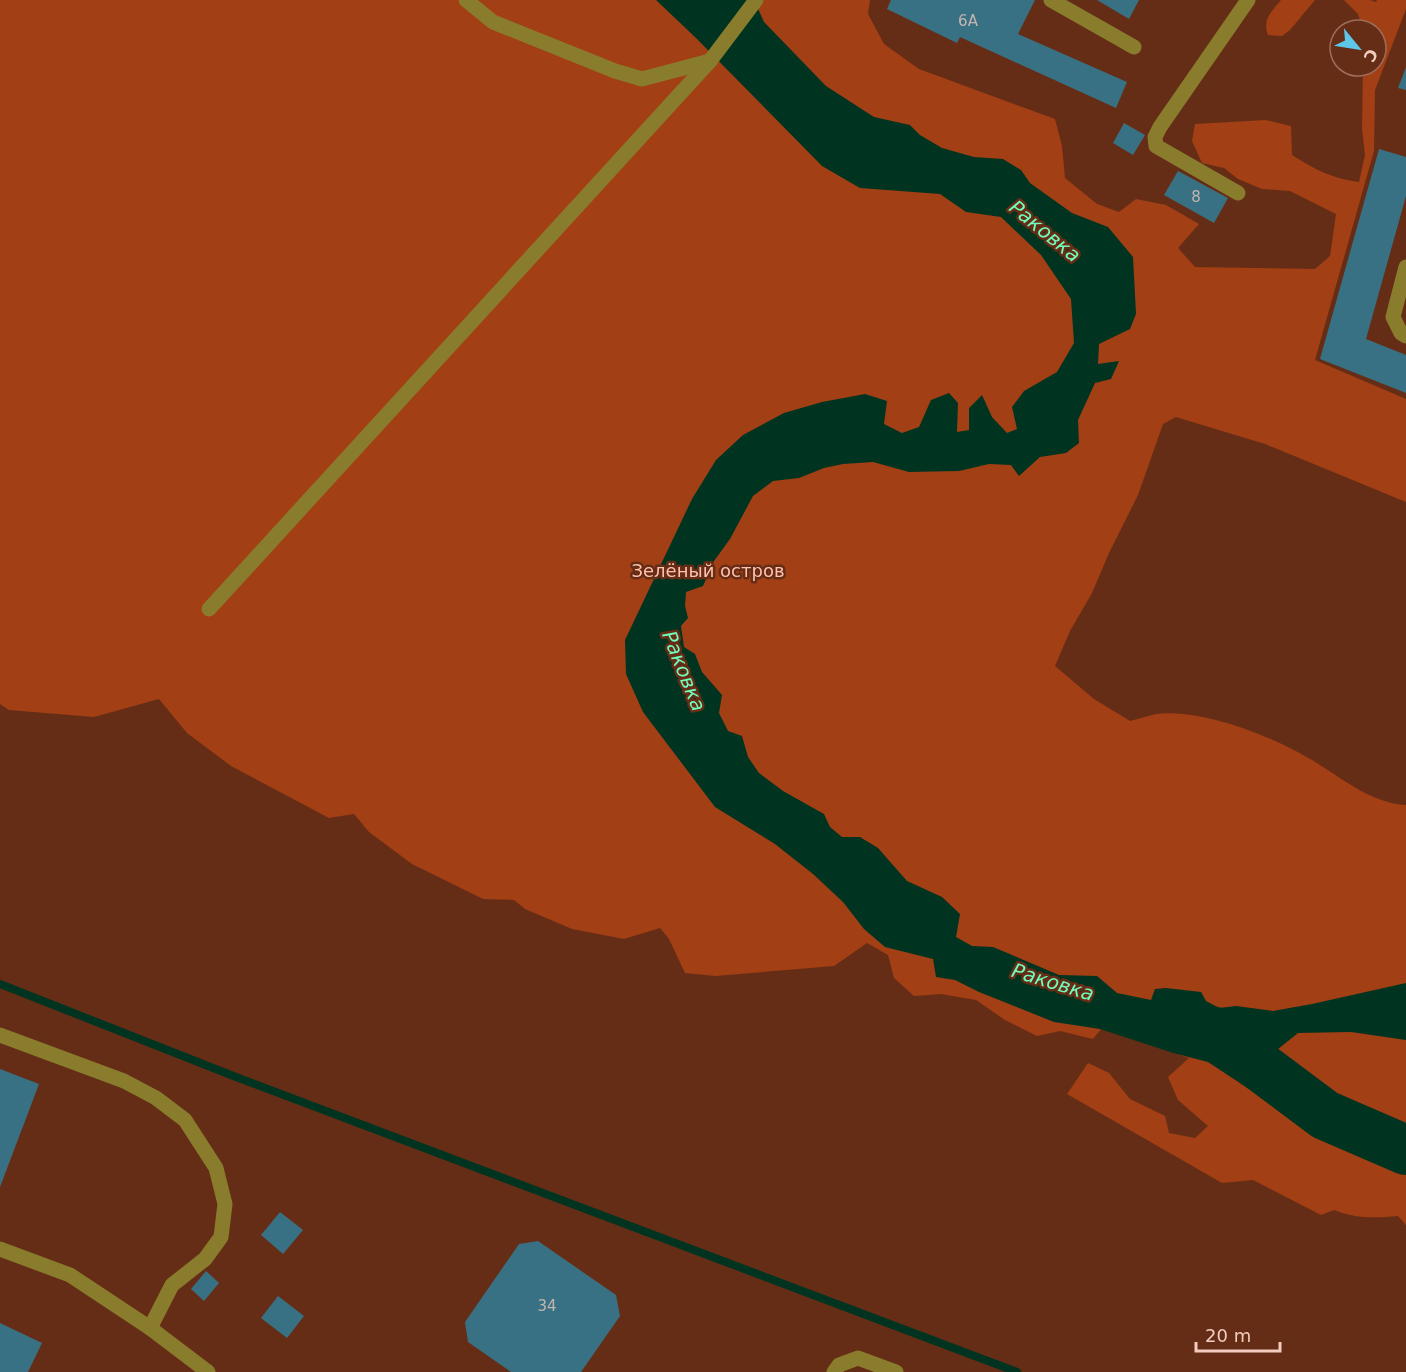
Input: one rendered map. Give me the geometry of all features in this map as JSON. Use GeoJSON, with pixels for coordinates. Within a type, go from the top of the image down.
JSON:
{"type":"FeatureCollection","features":[{"type":"Feature","properties":{"kind":"lane"},"geometry":{"type":"LineString","coordinates":[[466,0],[494,22],[615,71],[642,79],[710,61]]}},
{"type":"Feature","properties":{"kind":"lane"},"geometry":{"type":"LineString","coordinates":[[209,609],[710,61],[756,0]]}},
{"type":"Feature","properties":{"kind":"lane"},"geometry":{"type":"LineString","coordinates":[[1051,0],[1134,47]]}},
{"type":"Feature","properties":{"kind":"lane"},"geometry":{"type":"LineString","coordinates":[[1238,193],[1156,146],[1155,137],[1248,0]]}},
{"type":"Feature","properties":{"kind":"lane"},"geometry":{"type":"LineString","coordinates":[[1406,267],[1393,317],[1401,333],[1406,336]]}},
{"type":"Feature","properties":{"kind":"lane"},"geometry":{"type":"LineString","coordinates":[[0,1035],[124,1081],[156,1098],[185,1120],[216,1168],[225,1204],[221,1237],[205,1260],[172,1285],[150,1328]]}},
{"type":"Feature","properties":{"kind":"lane"},"geometry":{"type":"LineString","coordinates":[[0,1249],[70,1275],[150,1328],[208,1372]]}},
{"type":"Feature","properties":{"kind":"lane"},"geometry":{"type":"LineString","coordinates":[[834,1372],[839,1365],[858,1358],[896,1372]]}},
{"type":"Feature","properties":{"kind":"green space","name":"Зелёный остров"},"geometry":{"type":"Polygon","coordinates":[[[0,0],[870,0],[868,14],[884,44],[919,69],[1055,119],[1062,146],[1065,178],[1097,204],[1119,212],[1136,199],[1166,205],[1199,224],[1178,248],[1195,267],[1315,269],[1330,256],[1336,214],[1290,191],[1262,189],[1238,179],[1224,168],[1202,163],[1192,141],[1195,124],[1266,120],[1291,126],[1292,155],[1324,173],[1359,182],[1365,155],[1362,129],[1363,78],[1380,78],[1375,90],[1374,151],[1315,360],[1406,399],[1406,502],[1265,444],[1176,417],[1163,424],[1138,495],[1055,666],[1094,699],[1130,721],[1156,714],[1175,713],[1241,728],[1284,745],[1371,796],[1406,805],[1406,1225],[1398,1216],[1366,1217],[1334,1210],[1321,1215],[1253,1180],[1222,1183],[1067,1094],[1088,1063],[1109,1073],[1130,1099],[1165,1116],[1169,1133],[1195,1138],[1208,1126],[1178,1100],[1168,1077],[1189,1058],[1101,1029],[1093,1039],[1060,1031],[1037,1036],[1005,1020],[976,1000],[941,994],[914,996],[894,978],[888,955],[867,943],[834,966],[715,976],[685,973],[669,939],[660,928],[624,939],[572,929],[525,909],[514,900],[483,899],[412,864],[369,832],[354,814],[329,818],[231,766],[187,733],[159,699],[94,717],[9,710],[0,704],[0,0]]]}},
{"type":"Feature","properties":{"kind":"green space"},"geometry":{"type":"Polygon","coordinates":[[[1281,0],[1315,0],[1290,30],[1282,36],[1268,35],[1267,20],[1281,0]]]}},
{"type":"Feature","properties":{"kind":"green space","name":"Зелёный остров"},"geometry":{"type":"Polygon","coordinates":[[[1344,0],[1376,2],[1377,0],[1406,0],[1406,9],[1388,56],[1388,18],[1359,18],[1344,0]]]}},
{"type":"Feature","properties":{"kind":"water"},"geometry":{"type":"Polygon","coordinates":[[[656,0],[754,0],[764,22],[826,86],[874,117],[910,125],[920,135],[942,148],[974,157],[1003,159],[1021,170],[1030,183],[1072,213],[1108,227],[1133,257],[1136,314],[1130,329],[1099,344],[1098,364],[1119,361],[1111,379],[1095,383],[1078,420],[1079,443],[1066,453],[1040,457],[1019,476],[1011,465],[989,464],[959,471],[909,472],[873,462],[843,464],[824,468],[799,478],[773,481],[753,496],[730,539],[714,561],[703,586],[686,592],[685,606],[688,618],[681,626],[684,647],[695,654],[702,672],[722,695],[719,713],[728,731],[742,736],[748,757],[759,773],[783,791],[824,814],[830,827],[842,837],[860,837],[878,848],[907,881],[942,897],[960,914],[956,937],[972,946],[993,947],[1059,975],[1097,976],[1117,993],[1151,1000],[1155,989],[1201,992],[1206,1001],[1219,1008],[1236,1006],[1273,1011],[1406,983],[1406,1040],[1351,1032],[1298,1033],[1257,1066],[1406,1130],[1406,1166],[1249,1089],[1208,1062],[1100,1029],[1054,1022],[955,980],[936,977],[933,959],[885,947],[864,929],[843,902],[813,874],[775,844],[715,807],[643,712],[626,674],[625,640],[692,499],[716,460],[743,435],[784,413],[822,402],[865,394],[887,401],[884,424],[902,433],[919,427],[931,400],[949,393],[958,403],[957,432],[969,430],[969,408],[982,395],[992,417],[1007,433],[1017,429],[1012,407],[1024,391],[1057,372],[1074,343],[1071,299],[1041,255],[1001,217],[966,212],[940,194],[860,188],[822,166],[656,0]]]}},
{"type":"Feature","properties":{"kind":"building"},"geometry":{"type":"Polygon","coordinates":[[[891,0],[1035,0],[1018,34],[1127,82],[1116,108],[960,37],[957,43],[887,9],[891,0]]]}},
{"type":"Feature","properties":{"kind":"building"},"geometry":{"type":"Polygon","coordinates":[[[1097,0],[1139,0],[1129,19],[1097,0]]]}},
{"type":"Feature","properties":{"kind":"building"},"geometry":{"type":"Polygon","coordinates":[[[1406,67],[1406,90],[1398,88],[1406,67]]]}},
{"type":"Feature","properties":{"kind":"building"},"geometry":{"type":"Polygon","coordinates":[[[1124,123],[1145,135],[1133,155],[1113,143],[1124,123]]]}},
{"type":"Feature","properties":{"kind":"building"},"geometry":{"type":"Polygon","coordinates":[[[1379,149],[1406,157],[1406,196],[1366,339],[1406,355],[1406,393],[1320,359],[1379,149]]]}},
{"type":"Feature","properties":{"kind":"building"},"geometry":{"type":"Polygon","coordinates":[[[1178,171],[1228,198],[1214,223],[1164,195],[1178,171]]]}},
{"type":"Feature","properties":{"kind":"building"},"geometry":{"type":"Polygon","coordinates":[[[0,1069],[39,1084],[0,1187],[0,1069]]]}},
{"type":"Feature","properties":{"kind":"building"},"geometry":{"type":"Polygon","coordinates":[[[280,1212],[303,1230],[283,1254],[261,1235],[280,1212]]]}},
{"type":"Feature","properties":{"kind":"building"},"geometry":{"type":"Polygon","coordinates":[[[538,1241],[616,1295],[620,1316],[581,1372],[511,1372],[468,1342],[465,1322],[519,1244],[538,1241]]]}},
{"type":"Feature","properties":{"kind":"building"},"geometry":{"type":"Polygon","coordinates":[[[206,1271],[219,1283],[204,1301],[191,1289],[206,1271]]]}},
{"type":"Feature","properties":{"kind":"building"},"geometry":{"type":"Polygon","coordinates":[[[278,1296],[304,1316],[287,1338],[261,1318],[278,1296]]]}},
{"type":"Feature","properties":{"kind":"building"},"geometry":{"type":"Polygon","coordinates":[[[0,1323],[42,1343],[28,1372],[0,1372],[0,1323]]]}},
{"type":"Feature","properties":{"kind":"waterway"},"geometry":{"type":"LineString","coordinates":[[0,984],[236,1077],[1017,1372]]}},
{"type":"Feature","properties":{"kind":"waterway","name":"Раковка"},"geometry":{"type":"LineString","coordinates":[[1201,1028],[1214,1032],[1325,1115],[1406,1150]]}}]}
